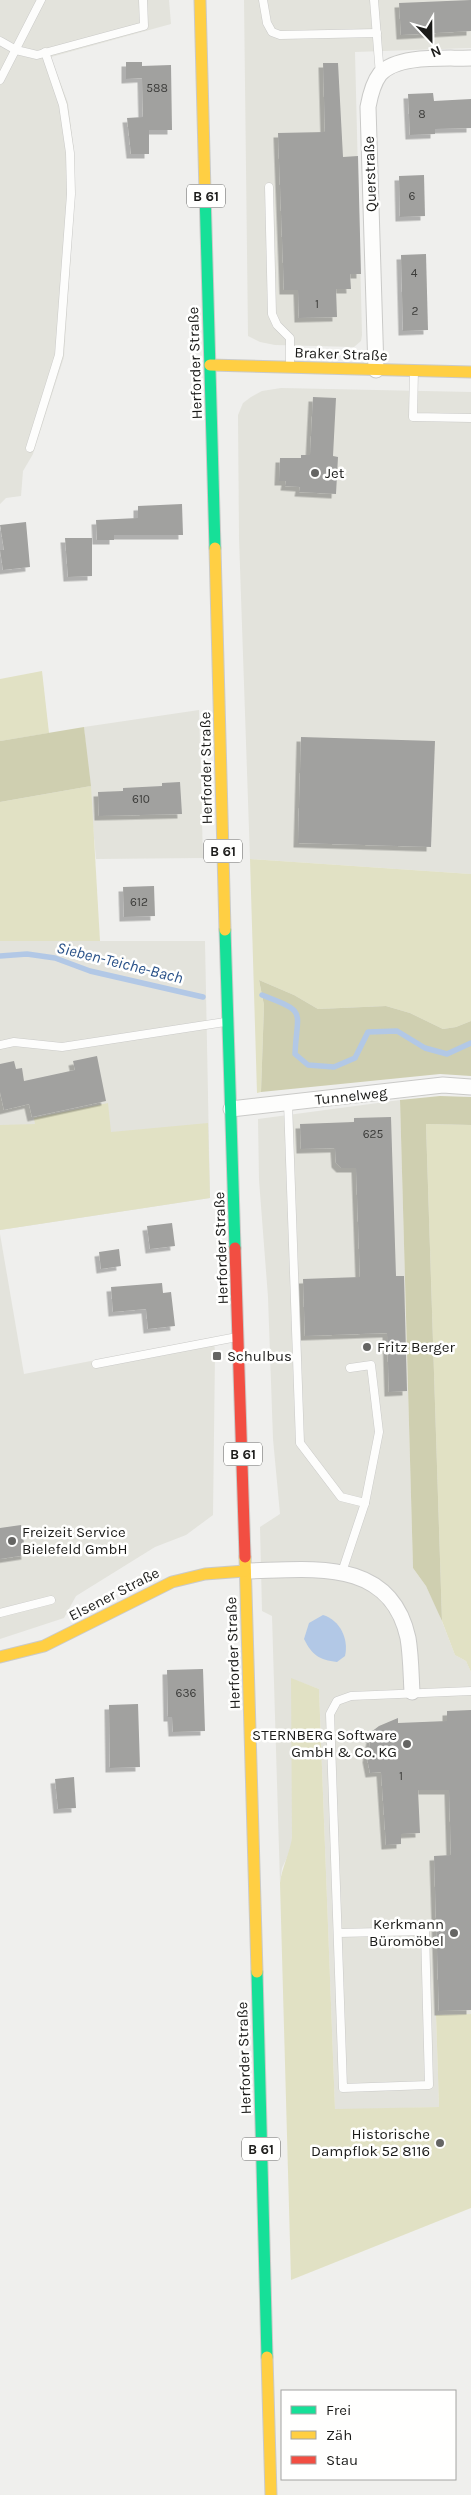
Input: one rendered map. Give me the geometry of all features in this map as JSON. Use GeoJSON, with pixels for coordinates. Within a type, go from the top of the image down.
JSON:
{"type":"FeatureCollection","features":[{"type":"Feature","properties":{"kind":"main road","name":"Herforder Straße"},"geometry":{"type":"LineString","coordinates":[[200,0],[230,1109],[239,1336],[271,2495]]}},
{"type":"Feature","properties":{"kind":"main road","name":"Braker Straße"},"geometry":{"type":"LineString","coordinates":[[210,365],[471,372]]}},
{"type":"Feature","properties":{"kind":"main road","name":"Elsener Straße"},"geometry":{"type":"LineString","coordinates":[[0,1657],[44,1646],[64,1638],[172,1582],[204,1574],[245,1571]]}},
{"type":"Feature","properties":{"kind":"street"},"geometry":{"type":"LineString","coordinates":[[380,75],[390,67],[405,61],[471,58]]}},
{"type":"Feature","properties":{"kind":"street","name":"Querstraße"},"geometry":{"type":"LineString","coordinates":[[376,370],[368,107],[372,92],[380,75]]}},
{"type":"Feature","properties":{"kind":"street","name":"Tunnelweg"},"geometry":{"type":"LineString","coordinates":[[230,1109],[443,1085],[471,1087]]}},
{"type":"Feature","properties":{"kind":"street"},"geometry":{"type":"LineString","coordinates":[[245,1571],[309,1570],[342,1572],[364,1578],[386,1594],[399,1614],[408,1638],[412,1692]]}},
{"type":"Feature","properties":{"kind":"lane"},"geometry":{"type":"LineString","coordinates":[[0,80],[41,0]]}},
{"type":"Feature","properties":{"kind":"lane"},"geometry":{"type":"LineString","coordinates":[[0,42],[16,50],[37,54],[144,26],[143,0]]}},
{"type":"Feature","properties":{"kind":"lane"},"geometry":{"type":"LineString","coordinates":[[263,0],[267,23],[272,32],[280,35],[377,33]]}},
{"type":"Feature","properties":{"kind":"lane"},"geometry":{"type":"LineString","coordinates":[[374,0],[380,75]]}},
{"type":"Feature","properties":{"kind":"lane"},"geometry":{"type":"LineString","coordinates":[[30,448],[59,354],[71,194],[70,153],[63,105],[45,52]]}},
{"type":"Feature","properties":{"kind":"lane"},"geometry":{"type":"LineString","coordinates":[[270,187],[272,314],[277,325],[290,338],[290,368]]}},
{"type":"Feature","properties":{"kind":"lane"},"geometry":{"type":"LineString","coordinates":[[414,371],[413,416],[471,418]]}},
{"type":"Feature","properties":{"kind":"lane"},"geometry":{"type":"LineString","coordinates":[[0,1044],[14,1042],[62,1047],[228,1021]]}},
{"type":"Feature","properties":{"kind":"lane"},"geometry":{"type":"LineString","coordinates":[[288,1103],[300,1443],[341,1497],[365,1503]]}},
{"type":"Feature","properties":{"kind":"lane"},"geometry":{"type":"LineString","coordinates":[[96,1364],[239,1336]]}},
{"type":"Feature","properties":{"kind":"lane"},"geometry":{"type":"LineString","coordinates":[[342,1572],[365,1503],[380,1432],[371,1365],[350,1368]]}},
{"type":"Feature","properties":{"kind":"lane"},"geometry":{"type":"LineString","coordinates":[[0,1613],[52,1600]]}},
{"type":"Feature","properties":{"kind":"lane"},"geometry":{"type":"LineString","coordinates":[[339,1933],[425,1931],[429,2085],[343,2088],[330,1714],[338,1701],[350,1696],[471,1691]]}},
{"type":"Feature","properties":{"kind":"shaded area"},"geometry":{"type":"Polygon","coordinates":[[[0,0],[169,0],[171,24],[51,57],[68,103],[74,151],[75,191],[64,357],[33,454],[23,471],[21,496],[6,498],[0,504],[0,0]]]}},
{"type":"Feature","properties":{"kind":"shaded area"},"geometry":{"type":"Polygon","coordinates":[[[244,0],[471,0],[471,48],[355,52],[362,335],[361,341],[354,347],[275,345],[260,342],[248,336],[244,0]]]}},
{"type":"Feature","properties":{"kind":"shaded area"},"geometry":{"type":"Polygon","coordinates":[[[281,388],[471,392],[471,874],[250,859],[239,538],[238,415],[243,403],[251,397],[262,391],[281,388]]]}},
{"type":"Feature","properties":{"kind":"shaded area"},"geometry":{"type":"Polygon","coordinates":[[[199,710],[203,858],[96,859],[84,727],[199,710]]]}},
{"type":"Feature","properties":{"kind":"shaded area"},"geometry":{"type":"Polygon","coordinates":[[[0,941],[205,941],[210,1198],[0,1230],[0,941]]]}},
{"type":"Feature","properties":{"kind":"shaded area"},"geometry":{"type":"Polygon","coordinates":[[[400,1100],[413,1568],[426,1586],[436,1606],[455,1655],[466,1661],[471,1672],[471,2014],[436,2015],[439,2107],[335,2110],[319,1689],[292,1679],[292,1837],[291,1849],[282,1868],[280,1883],[272,1616],[262,1611],[260,1527],[280,1514],[273,1439],[268,1297],[259,1180],[258,1119],[400,1100]]]}},
{"type":"Feature","properties":{"kind":"shaded area"},"geometry":{"type":"Polygon","coordinates":[[[0,1234],[24,1374],[214,1337],[215,1354],[213,1515],[186,1535],[155,1547],[76,1596],[64,1618],[0,1639],[0,1234]]]}},
{"type":"Feature","properties":{"kind":"green space"},"geometry":{"type":"Polygon","coordinates":[[[42,671],[49,733],[0,741],[0,679],[42,671]]]}},
{"type":"Feature","properties":{"kind":"green space"},"geometry":{"type":"Polygon","coordinates":[[[84,727],[91,786],[0,802],[0,741],[84,727]]]}},
{"type":"Feature","properties":{"kind":"green space"},"geometry":{"type":"Polygon","coordinates":[[[91,786],[100,941],[0,941],[0,802],[91,786]]]}},
{"type":"Feature","properties":{"kind":"green space"},"geometry":{"type":"Polygon","coordinates":[[[250,859],[471,874],[471,1021],[456,1027],[443,1029],[410,1013],[386,1006],[318,1009],[294,995],[259,980],[264,1005],[261,1092],[257,1093],[250,859]]]}},
{"type":"Feature","properties":{"kind":"green space"},"geometry":{"type":"Polygon","coordinates":[[[259,980],[294,995],[318,1009],[386,1006],[410,1013],[443,1029],[456,1027],[471,1021],[471,1076],[440,1074],[261,1092],[264,1005],[259,980]]]}},
{"type":"Feature","properties":{"kind":"green space"},"geometry":{"type":"Polygon","coordinates":[[[440,1096],[471,1097],[471,1125],[426,1124],[442,1621],[426,1586],[413,1568],[400,1100],[440,1096]]]}},
{"type":"Feature","properties":{"kind":"green space"},"geometry":{"type":"Polygon","coordinates":[[[108,1103],[111,1132],[208,1123],[210,1198],[0,1230],[0,1125],[35,1124],[34,1118],[108,1103]]]}},
{"type":"Feature","properties":{"kind":"green space"},"geometry":{"type":"Polygon","coordinates":[[[426,1124],[471,1125],[471,1672],[466,1661],[455,1655],[442,1621],[426,1124]]]}},
{"type":"Feature","properties":{"kind":"green space"},"geometry":{"type":"Polygon","coordinates":[[[291,1678],[319,1689],[335,2109],[439,2107],[436,2015],[471,2014],[471,2208],[291,2280],[280,1883],[292,1837],[291,1678]]]}},
{"type":"Feature","properties":{"kind":"water"},"geometry":{"type":"Polygon","coordinates":[[[323,1615],[334,1621],[342,1631],[346,1643],[345,1656],[337,1662],[325,1660],[317,1656],[304,1639],[309,1623],[323,1615]]]}},
{"type":"Feature","properties":{"kind":"building"},"geometry":{"type":"Polygon","coordinates":[[[471,0],[471,31],[401,35],[399,3],[471,0]]]}},
{"type":"Feature","properties":{"kind":"building"},"geometry":{"type":"Polygon","coordinates":[[[126,62],[142,62],[142,66],[171,65],[172,130],[149,130],[149,154],[131,154],[127,118],[143,117],[142,78],[126,79],[126,62]]]}},
{"type":"Feature","properties":{"kind":"building"},"geometry":{"type":"Polygon","coordinates":[[[323,63],[338,63],[343,157],[358,156],[361,274],[350,274],[351,289],[336,289],[337,317],[299,318],[298,290],[284,290],[278,133],[325,132],[323,63]]]}},
{"type":"Feature","properties":{"kind":"building"},"geometry":{"type":"Polygon","coordinates":[[[433,93],[434,101],[471,99],[471,128],[435,129],[435,134],[410,135],[408,94],[433,93]]]}},
{"type":"Feature","properties":{"kind":"building"},"geometry":{"type":"Polygon","coordinates":[[[424,175],[425,216],[400,217],[399,176],[424,175]]]}},
{"type":"Feature","properties":{"kind":"building"},"geometry":{"type":"Polygon","coordinates":[[[426,254],[428,330],[403,331],[401,255],[426,254]]]}},
{"type":"Feature","properties":{"kind":"building"},"geometry":{"type":"Polygon","coordinates":[[[313,397],[336,398],[333,456],[338,457],[336,494],[299,492],[300,487],[285,486],[286,481],[279,481],[280,458],[301,458],[301,455],[310,455],[313,397]]]}},
{"type":"Feature","properties":{"kind":"building"},"geometry":{"type":"Polygon","coordinates":[[[182,504],[183,535],[114,535],[114,540],[97,540],[96,520],[138,518],[138,506],[182,504]]]}},
{"type":"Feature","properties":{"kind":"building"},"geometry":{"type":"Polygon","coordinates":[[[26,522],[30,567],[3,570],[0,550],[4,550],[0,525],[26,522]]]}},
{"type":"Feature","properties":{"kind":"building"},"geometry":{"type":"Polygon","coordinates":[[[65,538],[92,538],[92,576],[68,577],[65,538]]]}},
{"type":"Feature","properties":{"kind":"building"},"geometry":{"type":"Polygon","coordinates":[[[301,737],[435,741],[431,847],[298,843],[301,737]]]}},
{"type":"Feature","properties":{"kind":"building"},"geometry":{"type":"Polygon","coordinates":[[[180,782],[182,814],[99,816],[98,792],[123,791],[123,788],[162,786],[162,783],[180,782]]]}},
{"type":"Feature","properties":{"kind":"building"},"geometry":{"type":"Polygon","coordinates":[[[154,886],[155,916],[124,917],[123,887],[154,886]]]}},
{"type":"Feature","properties":{"kind":"building"},"geometry":{"type":"Polygon","coordinates":[[[97,1056],[106,1101],[32,1117],[29,1104],[4,1110],[0,1092],[0,1064],[14,1061],[16,1069],[22,1068],[24,1081],[75,1070],[73,1061],[97,1056]]]}},
{"type":"Feature","properties":{"kind":"building"},"geometry":{"type":"Polygon","coordinates":[[[391,1117],[396,1276],[404,1276],[407,1391],[389,1392],[387,1333],[305,1336],[303,1279],[360,1277],[356,1168],[341,1168],[336,1163],[335,1148],[301,1149],[300,1124],[354,1122],[354,1118],[391,1117]]]}},
{"type":"Feature","properties":{"kind":"building"},"geometry":{"type":"Polygon","coordinates":[[[172,1223],[175,1246],[150,1249],[147,1226],[172,1223]]]}},
{"type":"Feature","properties":{"kind":"building"},"geometry":{"type":"Polygon","coordinates":[[[119,1249],[121,1266],[101,1269],[99,1252],[119,1249]]]}},
{"type":"Feature","properties":{"kind":"building"},"geometry":{"type":"Polygon","coordinates":[[[162,1283],[163,1293],[171,1292],[175,1326],[148,1329],[146,1309],[113,1312],[111,1287],[162,1283]]]}},
{"type":"Feature","properties":{"kind":"building","name":"Freizeit Service Bielefeld GmbH"},"geometry":{"type":"Polygon","coordinates":[[[21,1525],[26,1555],[0,1559],[0,1528],[21,1525]]]}},
{"type":"Feature","properties":{"kind":"building"},"geometry":{"type":"Polygon","coordinates":[[[203,1669],[205,1731],[173,1732],[172,1717],[168,1717],[167,1670],[203,1669]]]}},
{"type":"Feature","properties":{"kind":"building"},"geometry":{"type":"Polygon","coordinates":[[[138,1704],[140,1767],[110,1768],[109,1705],[138,1704]]]}},
{"type":"Feature","properties":{"kind":"building"},"geometry":{"type":"Polygon","coordinates":[[[471,1710],[471,2010],[439,2011],[434,1856],[451,1855],[449,1790],[418,1790],[420,1833],[401,1834],[401,1844],[386,1845],[381,1772],[370,1773],[367,1758],[371,1738],[367,1735],[379,1726],[398,1718],[398,1723],[447,1721],[447,1711],[471,1710]]]}},
{"type":"Feature","properties":{"kind":"building"},"geometry":{"type":"Polygon","coordinates":[[[74,1777],[76,1808],[58,1809],[55,1779],[74,1777]]]}},
{"type":"Feature","properties":{"kind":"waterway","name":"Sieben-Teiche-Bach"},"geometry":{"type":"LineString","coordinates":[[0,956],[27,954],[55,958],[90,971],[203,997]]}},
{"type":"Feature","properties":{"kind":"waterway","name":"Sieben-Teiche-Bach"},"geometry":{"type":"LineString","coordinates":[[262,995],[287,1005],[296,1014],[298,1020],[295,1054],[308,1065],[334,1067],[355,1058],[368,1032],[397,1031],[425,1048],[447,1054],[471,1043]]}},
{"type":"Feature","properties":{"kind":"traffic: fast"},"geometry":{"type":"LineString","coordinates":[[205,192],[215,548]]}},
{"type":"Feature","properties":{"kind":"traffic: fast"},"geometry":{"type":"LineString","coordinates":[[225,930],[235,1248]]}},
{"type":"Feature","properties":{"kind":"traffic: fast"},"geometry":{"type":"LineString","coordinates":[[257,1972],[267,2357]]}},
{"type":"Feature","properties":{"kind":"traffic: slow"},"geometry":{"type":"LineString","coordinates":[[200,0],[205,192]]}},
{"type":"Feature","properties":{"kind":"traffic: slow"},"geometry":{"type":"LineString","coordinates":[[210,365],[471,372]]}},
{"type":"Feature","properties":{"kind":"traffic: slow"},"geometry":{"type":"LineString","coordinates":[[215,548],[225,930]]}},
{"type":"Feature","properties":{"kind":"traffic: slow"},"geometry":{"type":"LineString","coordinates":[[245,1557],[257,1972]]}},
{"type":"Feature","properties":{"kind":"traffic: slow"},"geometry":{"type":"LineString","coordinates":[[0,1657],[44,1646],[172,1582],[205,1574],[245,1571]]}},
{"type":"Feature","properties":{"kind":"traffic: slow"},"geometry":{"type":"LineString","coordinates":[[267,2357],[271,2495]]}},
{"type":"Feature","properties":{"kind":"traffic: jam"},"geometry":{"type":"LineString","coordinates":[[235,1248],[245,1557]]}},
{"type":"Feature","properties":{"kind":"place","name":"Jet"},"geometry":{"type":"Point","coordinates":[315,473]}},
{"type":"Feature","properties":{"kind":"place","name":"Fritz Berger"},"geometry":{"type":"Point","coordinates":[367,1347]}},
{"type":"Feature","properties":{"kind":"place","name":"Schulbus"},"geometry":{"type":"Point","coordinates":[217,1356]}},
{"type":"Feature","properties":{"kind":"place","name":"Freizeit Service Bielefeld GmbH"},"geometry":{"type":"Point","coordinates":[12,1541]}},
{"type":"Feature","properties":{"kind":"place","name":"STERNBERG Software GmbH & Co. KG"},"geometry":{"type":"Point","coordinates":[407,1744]}},
{"type":"Feature","properties":{"kind":"place","name":"Kerkmann Büromöbel"},"geometry":{"type":"Point","coordinates":[454,1933]}},
{"type":"Feature","properties":{"kind":"place","name":"Historische Dampflok 52 8116"},"geometry":{"type":"Point","coordinates":[440,2143]}}]}
